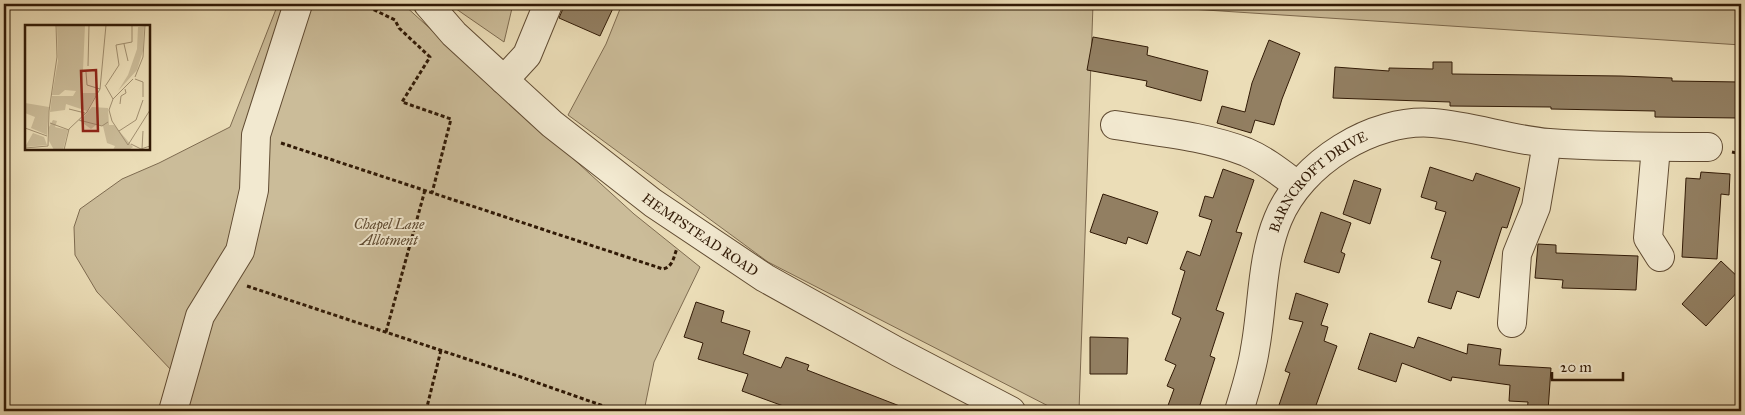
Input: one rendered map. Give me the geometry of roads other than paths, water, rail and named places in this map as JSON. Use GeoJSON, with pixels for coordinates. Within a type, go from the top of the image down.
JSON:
{"type":"FeatureCollection","features":[{"type":"Feature","properties":{"kind":"street"},"geometry":{"type":"LineString","coordinates":[[173,411],[200,316],[240,251],[254,190],[256,135],[298,4]]}},
{"type":"Feature","properties":{"kind":"street","name":"HEMPSTEAD ROAD"},"geometry":{"type":"LineString","coordinates":[[428,4],[454,34],[552,124],[653,203],[765,278],[898,352],[1011,411]]}},
{"type":"Feature","properties":{"kind":"street"},"geometry":{"type":"LineString","coordinates":[[527,55],[538,4]]}},
{"type":"Feature","properties":{"kind":"street"},"geometry":{"type":"LineString","coordinates":[[504,80],[527,55],[548,4]]}},
{"type":"Feature","properties":{"kind":"street","name":"BARNCROFT DRIVE"},"geometry":{"type":"LineString","coordinates":[[1239,411],[1250,377],[1266,265],[1278,218],[1298,185],[1323,161],[1362,138],[1384,129],[1407,124],[1431,122],[1547,143],[1708,147]]}},
{"type":"Feature","properties":{"kind":"street"},"geometry":{"type":"LineString","coordinates":[[1115,125],[1183,136],[1247,152],[1270,164],[1298,185]]}},
{"type":"Feature","properties":{"kind":"street"},"geometry":{"type":"LineString","coordinates":[[1512,323],[1517,254],[1536,207],[1547,143]]}},
{"type":"Feature","properties":{"kind":"street"},"geometry":{"type":"LineString","coordinates":[[1656,146],[1648,238],[1660,257]]}},
{"type":"Feature","properties":{"kind":"park label","name":"Chapel Lane Allotment"},"geometry":{"type":"Point","coordinates":[389,232]}}]}
